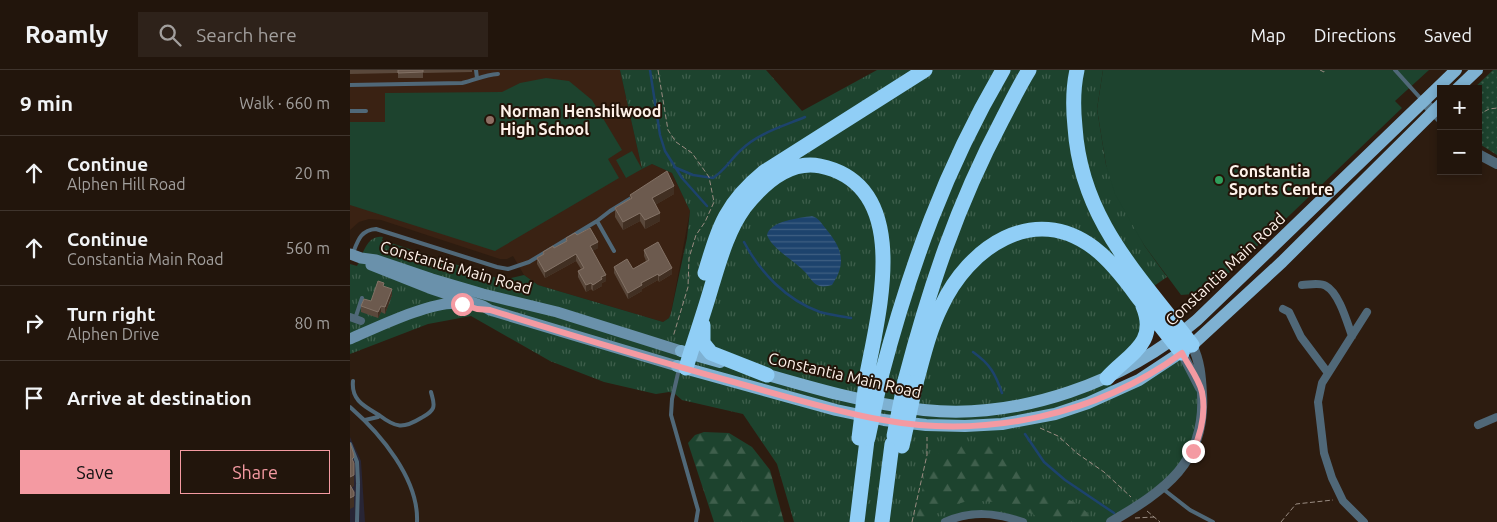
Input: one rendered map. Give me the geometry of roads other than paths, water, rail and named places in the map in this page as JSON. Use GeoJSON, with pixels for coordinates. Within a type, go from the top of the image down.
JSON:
{"type":"FeatureCollection","features":[{"type":"Feature","properties":{"kind":"highway"},"geometry":{"type":"LineString","coordinates":[[686,352],[717,234],[723,219],[746,186],[764,172],[925,70]]}},
{"type":"Feature","properties":{"kind":"highway"},"geometry":{"type":"LineString","coordinates":[[874,376],[931,216],[958,153],[1002,70]]}},
{"type":"Feature","properties":{"kind":"highway"},"geometry":{"type":"LineString","coordinates":[[882,522],[920,322],[957,215],[982,158],[1029,70]]}},
{"type":"Feature","properties":{"kind":"highway"},"geometry":{"type":"LineString","coordinates":[[1078,70],[1075,80],[1074,115],[1076,144],[1082,173],[1092,202],[1105,229],[1182,343]]}},
{"type":"Feature","properties":{"kind":"highway"},"geometry":{"type":"LineString","coordinates":[[681,367],[734,225],[756,193],[784,172],[802,166],[817,166],[834,170],[855,182],[868,198],[879,226],[884,272],[874,376],[857,479],[857,521]]}},
{"type":"Feature","properties":{"kind":"highway"},"geometry":{"type":"LineString","coordinates":[[910,382],[941,306],[966,269],[997,242],[1019,232],[1046,228],[1073,235],[1095,249],[1117,269],[1138,297],[1182,343]]}},
{"type":"Feature","properties":{"kind":"highway"},"geometry":{"type":"LineString","coordinates":[[710,292],[702,330],[702,340],[705,346],[714,355],[767,375]]}},
{"type":"Feature","properties":{"kind":"highway"},"geometry":{"type":"LineString","coordinates":[[1107,378],[1117,366],[1132,356],[1145,337],[1146,318],[1138,297]]}},
{"type":"Feature","properties":{"kind":"highway"},"geometry":{"type":"LineString","coordinates":[[891,522],[897,445]]}},
{"type":"Feature","properties":{"kind":"main road","name":"Constantia Main Road"},"geometry":{"type":"LineString","coordinates":[[354,256],[376,260],[483,294],[557,312],[767,375],[887,405],[926,410],[964,411],[1022,405],[1061,396],[1107,378],[1182,343],[1344,179],[1456,70]]}},
{"type":"Feature","properties":{"kind":"main road"},"geometry":{"type":"LineString","coordinates":[[1461,85],[1477,70]]}},
{"type":"Feature","properties":{"kind":"main road","name":"Constantia Main Road"},"geometry":{"type":"LineString","coordinates":[[354,256],[374,268],[444,294],[484,306],[490,310],[681,367],[814,404],[884,420],[926,425],[965,426],[1002,424],[1055,414],[1088,403],[1139,380],[1282,262],[1437,113]]}},
{"type":"Feature","properties":{"kind":"main road"},"geometry":{"type":"LineString","coordinates":[[426,309],[444,294],[463,292],[483,294]]}},
{"type":"Feature","properties":{"kind":"main road"},"geometry":{"type":"LineString","coordinates":[[350,339],[426,309],[451,302],[490,310]]}},
{"type":"Feature","properties":{"kind":"street"},"geometry":{"type":"LineString","coordinates":[[1423,101],[1437,111]]}},
{"type":"Feature","properties":{"kind":"street"},"geometry":{"type":"LineString","coordinates":[[1482,156],[1497,164]]}},
{"type":"Feature","properties":{"kind":"street"},"geometry":{"type":"LineString","coordinates":[[1302,285],[1323,284],[1328,288],[1341,306],[1352,336]]}},
{"type":"Feature","properties":{"kind":"street"},"geometry":{"type":"LineString","coordinates":[[1283,309],[1289,312],[1301,337],[1328,373]]}},
{"type":"Feature","properties":{"kind":"street"},"geometry":{"type":"LineString","coordinates":[[1364,522],[1353,512],[1337,491],[1324,453],[1318,402],[1322,383],[1367,312]]}},
{"type":"Feature","properties":{"kind":"street"},"geometry":{"type":"LineString","coordinates":[[1111,522],[1140,505],[1162,488],[1185,464],[1196,444],[1202,420],[1202,391],[1182,343]]}},
{"type":"Feature","properties":{"kind":"street"},"geometry":{"type":"LineString","coordinates":[[1478,425],[1497,417]]}},
{"type":"Feature","properties":{"kind":"street"},"geometry":{"type":"LineString","coordinates":[[945,522],[966,515],[988,513],[1024,522]]}},
{"type":"Feature","properties":{"kind":"lane"},"geometry":{"type":"LineString","coordinates":[[476,70],[477,78]]}},
{"type":"Feature","properties":{"kind":"lane"},"geometry":{"type":"LineString","coordinates":[[1395,70],[1423,101]]}},
{"type":"Feature","properties":{"kind":"lane"},"geometry":{"type":"LineString","coordinates":[[350,85],[462,82],[485,74],[498,74]]}},
{"type":"Feature","properties":{"kind":"lane"},"geometry":{"type":"LineString","coordinates":[[350,112],[366,111]]}},
{"type":"Feature","properties":{"kind":"lane"},"geometry":{"type":"LineString","coordinates":[[354,256],[359,237],[366,232],[376,229],[508,269],[529,262],[634,196]]}},
{"type":"Feature","properties":{"kind":"lane"},"geometry":{"type":"LineString","coordinates":[[597,221],[614,251]]}},
{"type":"Feature","properties":{"kind":"lane"},"geometry":{"type":"LineString","coordinates":[[355,319],[362,298]]}},
{"type":"Feature","properties":{"kind":"lane"},"geometry":{"type":"LineString","coordinates":[[681,367],[672,399],[671,415],[698,510],[696,522]]}},
{"type":"Feature","properties":{"kind":"lane"},"geometry":{"type":"LineString","coordinates":[[354,381],[353,392],[359,402],[398,426],[412,424],[428,414],[434,405],[431,392]]}},
{"type":"Feature","properties":{"kind":"lane"},"geometry":{"type":"LineString","coordinates":[[350,406],[371,425],[405,473],[412,494],[417,522]]}},
{"type":"Feature","properties":{"kind":"lane"},"geometry":{"type":"LineString","coordinates":[[366,420],[378,417],[379,415]]}},
{"type":"Feature","properties":{"kind":"lane"},"geometry":{"type":"LineString","coordinates":[[350,444],[357,462],[357,522]]}},
{"type":"Feature","properties":{"kind":"lane"},"geometry":{"type":"LineString","coordinates":[[1162,488],[1190,510],[1213,522]]}},
{"type":"Feature","properties":{"kind":"water"},"geometry":{"type":"Polygon","coordinates":[[[812,216],[821,223],[839,249],[841,256],[840,270],[832,285],[818,285],[812,281],[801,268],[774,245],[767,235],[773,226],[779,223],[812,216]]]}},
{"type":"Feature","properties":{"kind":"waterway"},"geometry":{"type":"LineString","coordinates":[[650,70],[660,135],[665,151],[682,178],[707,206]]}},
{"type":"Feature","properties":{"kind":"waterway"},"geometry":{"type":"LineString","coordinates":[[674,167],[693,175],[713,178],[755,139],[805,117]]}},
{"type":"Feature","properties":{"kind":"waterway"},"geometry":{"type":"LineString","coordinates":[[744,242],[766,274],[775,284],[796,300],[820,312],[851,318]]}},
{"type":"Feature","properties":{"kind":"waterway"},"geometry":{"type":"LineString","coordinates":[[973,352],[991,370],[1002,393]]}},
{"type":"Feature","properties":{"kind":"waterway"},"geometry":{"type":"LineString","coordinates":[[1025,434],[1044,462],[1065,480],[1114,513]]}},
{"type":"Feature","properties":{"kind":"place","name":"Norman Henshilwood High School"},"geometry":{"type":"Point","coordinates":[490,120]}},
{"type":"Feature","properties":{"kind":"place","name":"Constantia Sports Centre"},"geometry":{"type":"Point","coordinates":[1219,180]}}]}
